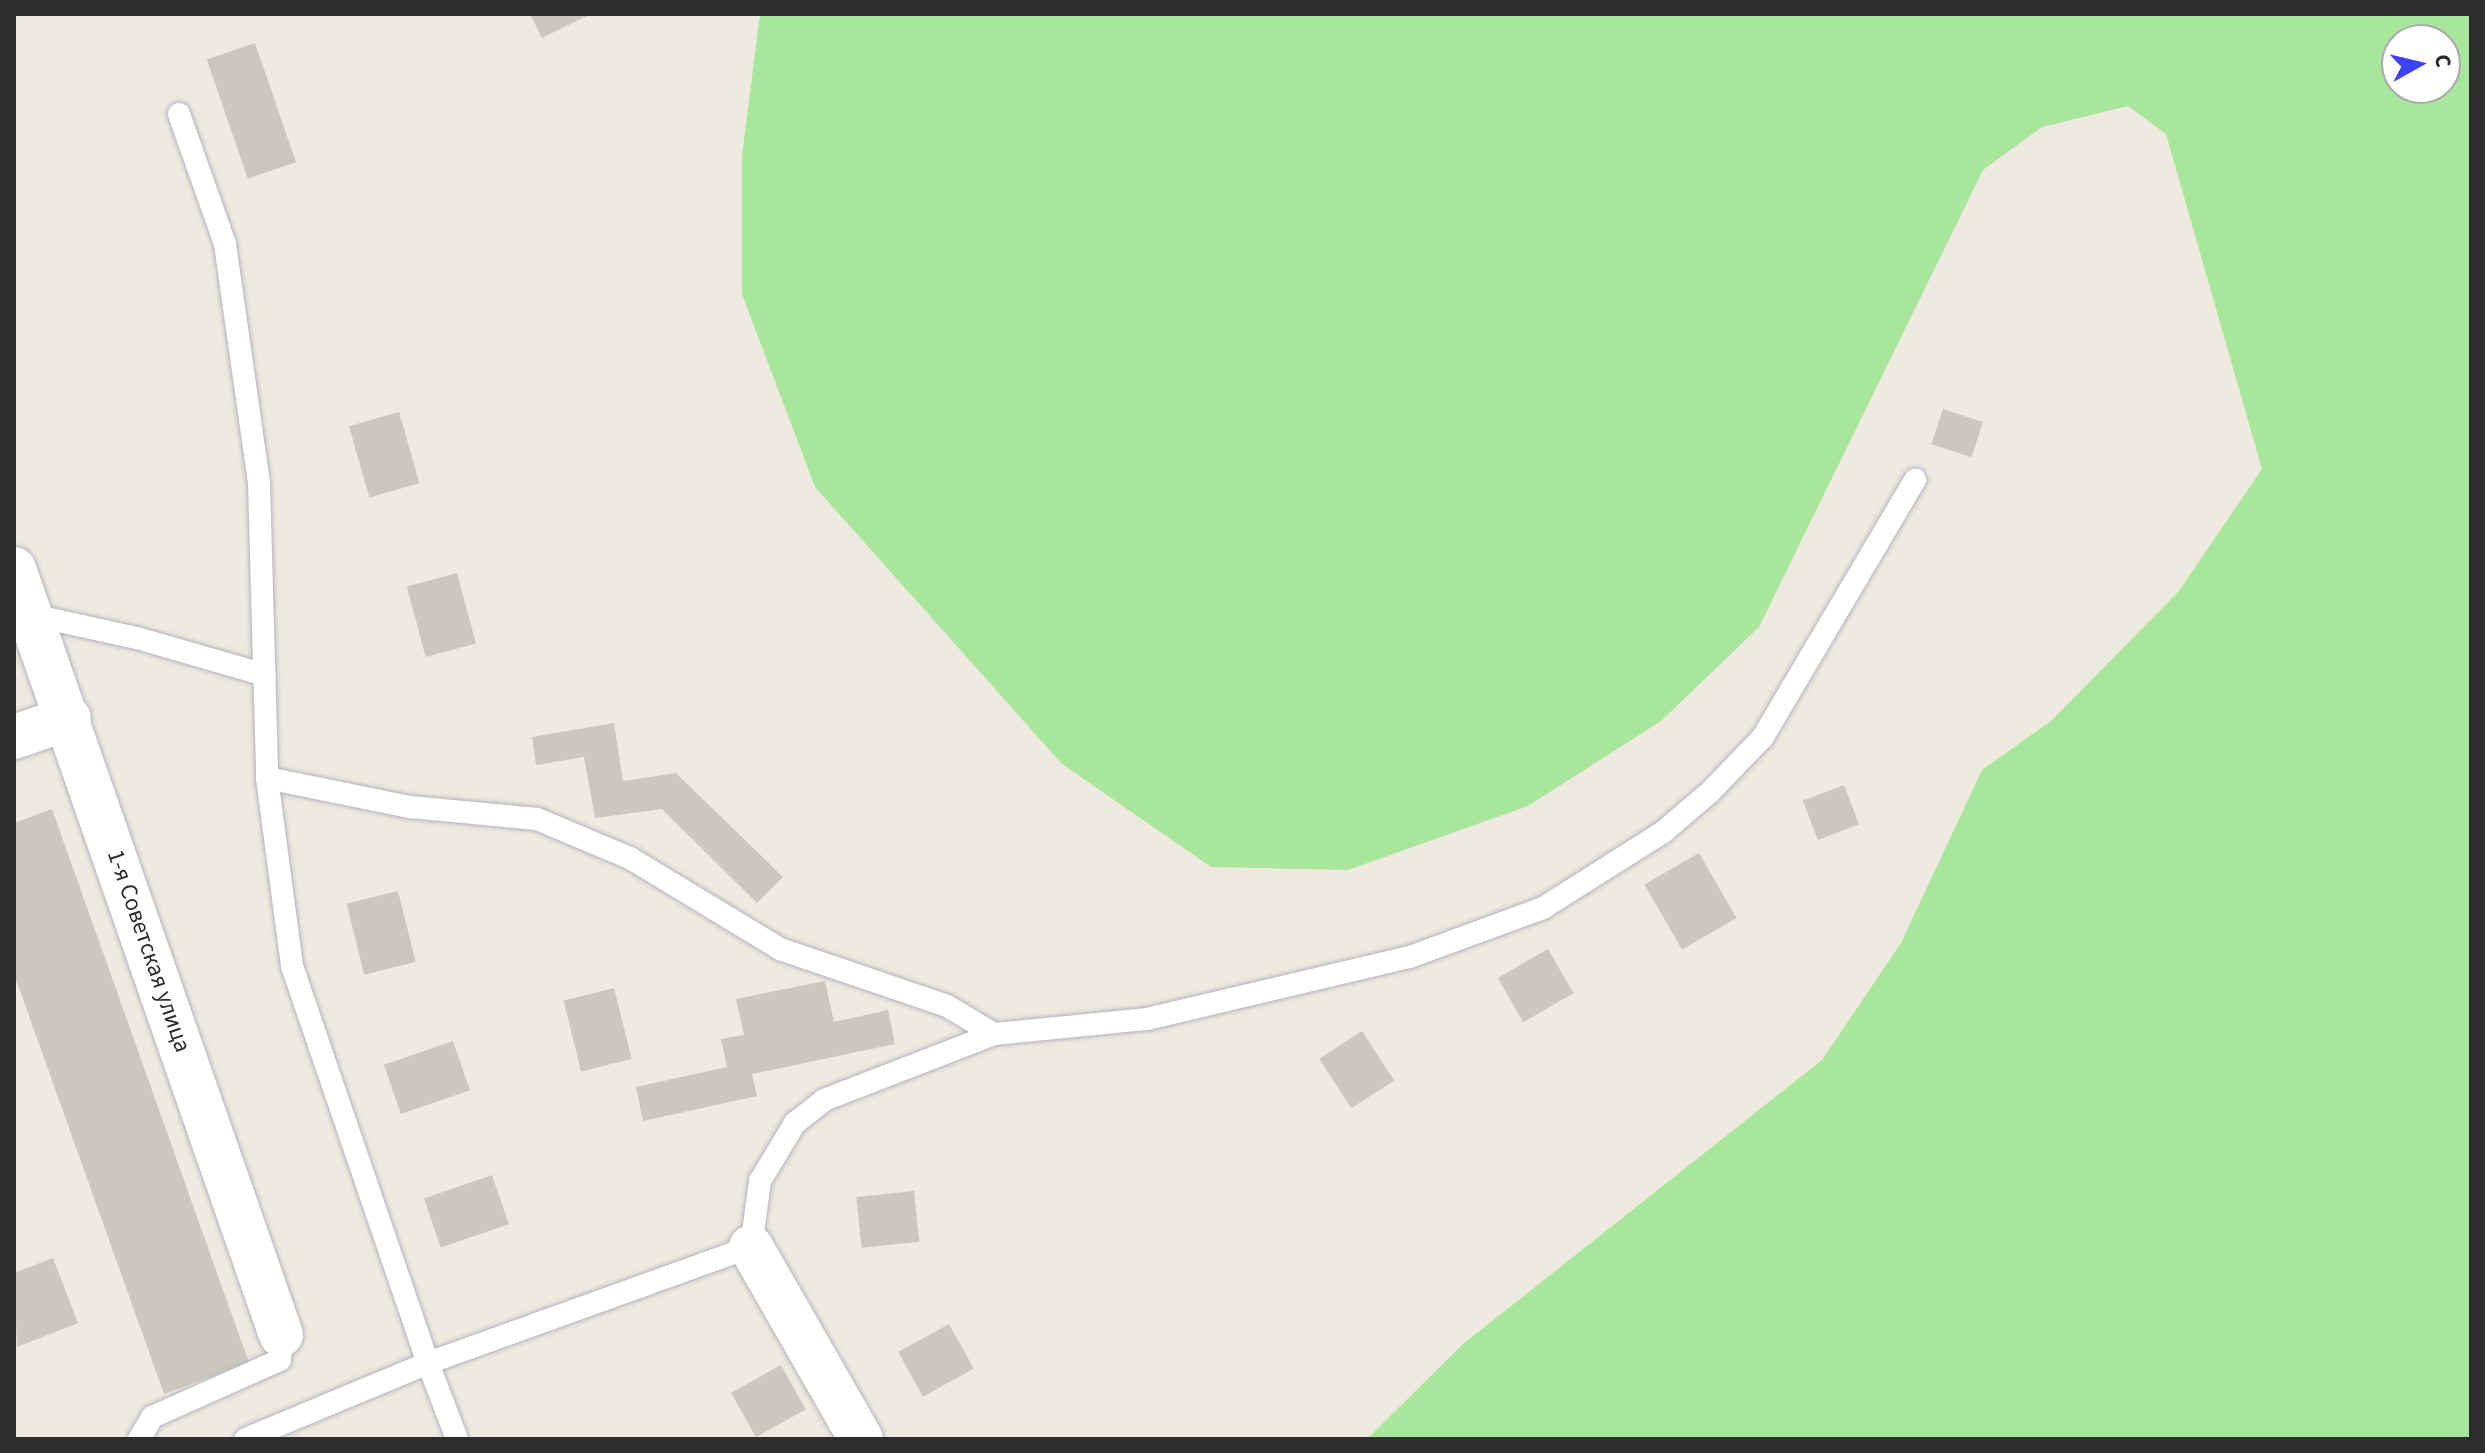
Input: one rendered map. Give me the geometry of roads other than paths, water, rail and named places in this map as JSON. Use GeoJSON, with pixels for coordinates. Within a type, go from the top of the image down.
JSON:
{"type":"FeatureCollection","features":[{"type":"Feature","properties":{"kind":"street","name":"1-я Советская улица"},"geometry":{"type":"LineString","coordinates":[[14,569],[69,718],[281,1335]]}},
{"type":"Feature","properties":{"kind":"street"},"geometry":{"type":"LineString","coordinates":[[14,737],[69,718]]}},
{"type":"Feature","properties":{"kind":"street"},"geometry":{"type":"LineString","coordinates":[[751,1247],[861,1439]]}},
{"type":"Feature","properties":{"kind":"lane"},"geometry":{"type":"LineString","coordinates":[[179,114],[225,244],[259,483],[267,778],[292,966],[457,1439]]}},
{"type":"Feature","properties":{"kind":"lane"},"geometry":{"type":"LineString","coordinates":[[245,1439],[428,1363],[751,1247],[760,1181],[795,1123],[824,1100],[994,1034],[1147,1019],[1410,957],[1543,908],[1663,832],[1710,792],[1763,737],[1915,480]]}},
{"type":"Feature","properties":{"kind":"lane"},"geometry":{"type":"LineString","coordinates":[[32,615],[137,638],[265,675]]}},
{"type":"Feature","properties":{"kind":"lane"},"geometry":{"type":"LineString","coordinates":[[267,778],[410,807],[537,819],[630,858],[780,949],[947,1006],[994,1034]]}},
{"type":"Feature","properties":{"kind":"lane"},"geometry":{"type":"LineString","coordinates":[[139,1439],[152,1417],[280,1360],[281,1335]]}}]}
